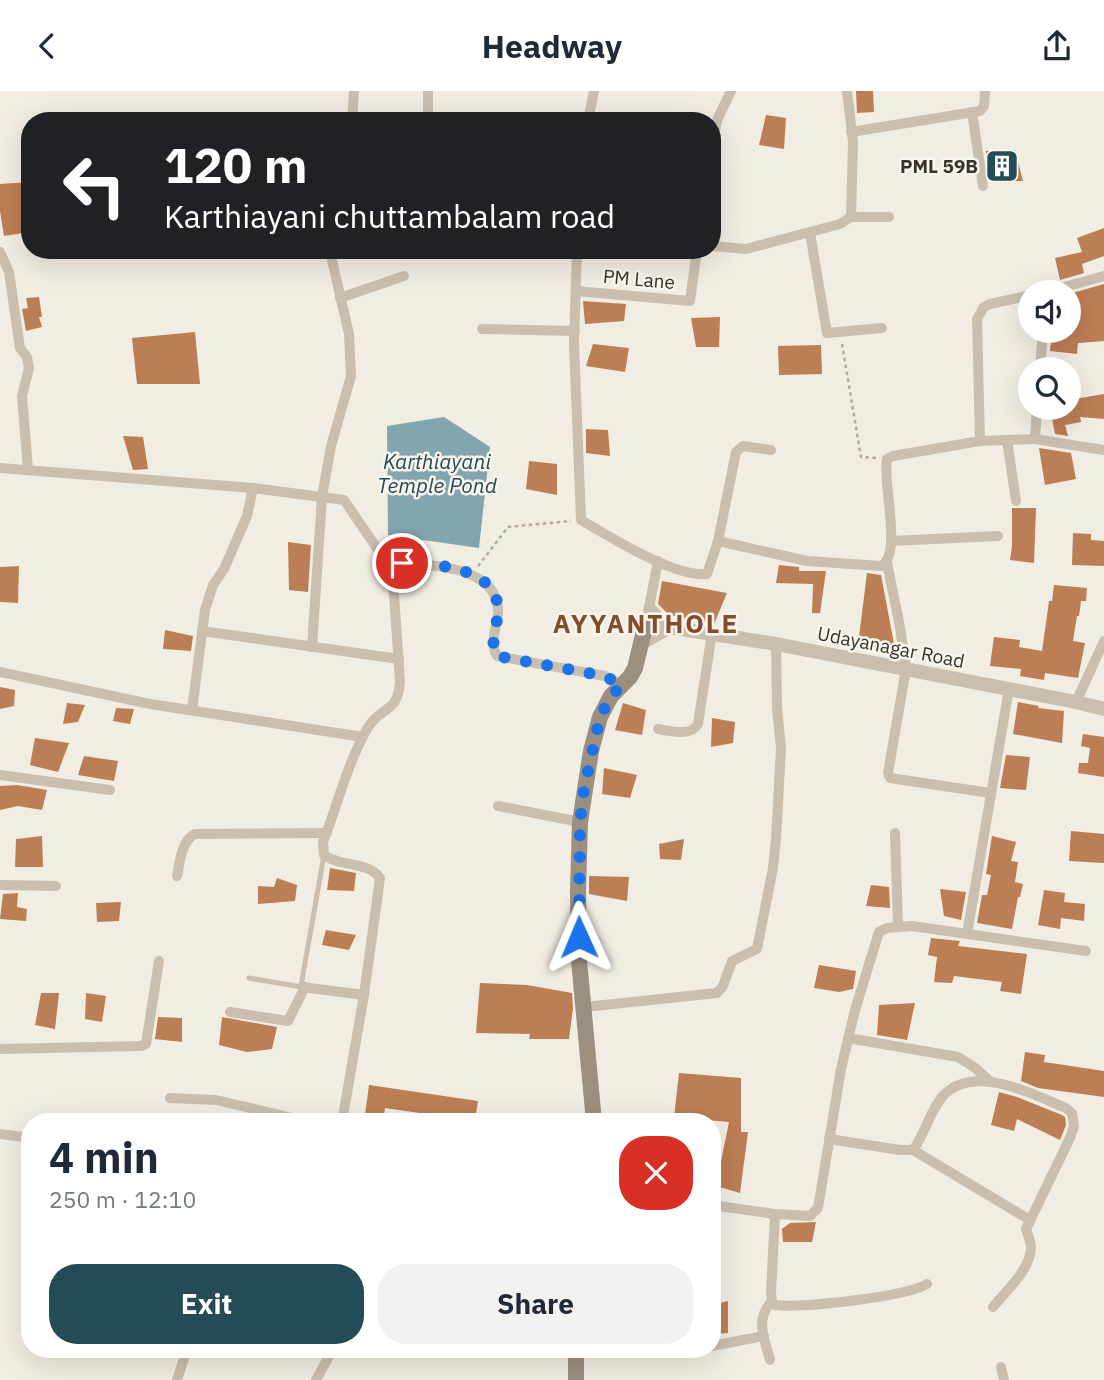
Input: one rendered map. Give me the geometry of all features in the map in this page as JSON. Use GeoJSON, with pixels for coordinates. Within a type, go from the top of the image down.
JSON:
{"type":"FeatureCollection","features":[{"type":"Feature","properties":{"kind":"main road"},"geometry":{"type":"LineString","coordinates":[[593,1113],[579,946],[580,822],[591,751],[600,717],[611,696],[635,668],[646,623]]}},
{"type":"Feature","properties":{"kind":"main road"},"geometry":{"type":"LineString","coordinates":[[576,1358],[576,1380]]}},
{"type":"Feature","properties":{"kind":"street"},"geometry":{"type":"LineString","coordinates":[[353,112],[354,91]]}},
{"type":"Feature","properties":{"kind":"street"},"geometry":{"type":"LineString","coordinates":[[428,91],[428,112]]}},
{"type":"Feature","properties":{"kind":"street"},"geometry":{"type":"LineString","coordinates":[[590,112],[594,91]]}},
{"type":"Feature","properties":{"kind":"street"},"geometry":{"type":"LineString","coordinates":[[721,112],[731,91]]}},
{"type":"Feature","properties":{"kind":"street"},"geometry":{"type":"LineString","coordinates":[[847,91],[853,142],[851,217]]}},
{"type":"Feature","properties":{"kind":"street"},"geometry":{"type":"LineString","coordinates":[[850,132],[980,111],[984,106],[985,91]]}},
{"type":"Feature","properties":{"kind":"street"},"geometry":{"type":"LineString","coordinates":[[972,112],[983,186]]}},
{"type":"Feature","properties":{"kind":"street"},"geometry":{"type":"LineString","coordinates":[[721,247],[746,249],[840,224],[851,217],[890,217]]}},
{"type":"Feature","properties":{"kind":"street"},"geometry":{"type":"LineString","coordinates":[[810,233],[827,333],[882,328]]}},
{"type":"Feature","properties":{"kind":"street"},"geometry":{"type":"LineString","coordinates":[[0,253],[9,272],[20,348],[27,357],[29,368],[22,396],[28,469]]}},
{"type":"Feature","properties":{"kind":"street"},"geometry":{"type":"LineString","coordinates":[[312,646],[322,497],[331,446],[351,376],[349,334],[332,259]]}},
{"type":"Feature","properties":{"kind":"street"},"geometry":{"type":"LineString","coordinates":[[577,259],[575,331],[581,520],[614,540],[658,561],[697,575],[708,574],[718,541],[736,452],[743,446],[771,450]]}},
{"type":"Feature","properties":{"kind":"street","name":"PM Lane"},"geometry":{"type":"LineString","coordinates":[[576,291],[690,301],[696,259]]}},
{"type":"Feature","properties":{"kind":"street"},"geometry":{"type":"LineString","coordinates":[[340,298],[404,276]]}},
{"type":"Feature","properties":{"kind":"street"},"geometry":{"type":"LineString","coordinates":[[1081,282],[1104,276]]}},
{"type":"Feature","properties":{"kind":"street"},"geometry":{"type":"LineString","coordinates":[[980,442],[976,319],[984,307],[1018,298]]}},
{"type":"Feature","properties":{"kind":"street"},"geometry":{"type":"LineString","coordinates":[[482,329],[575,331]]}},
{"type":"Feature","properties":{"kind":"street"},"geometry":{"type":"LineString","coordinates":[[1035,439],[1036,420]]}},
{"type":"Feature","properties":{"kind":"street"},"geometry":{"type":"LineString","coordinates":[[990,793],[890,778],[888,773],[906,669],[887,563],[891,541],[887,459],[980,442],[1007,440],[1035,439],[1080,444],[1104,450]]}},
{"type":"Feature","properties":{"kind":"street"},"geometry":{"type":"LineString","coordinates":[[1007,440],[1016,501]]}},
{"type":"Feature","properties":{"kind":"street"},"geometry":{"type":"LineString","coordinates":[[0,468],[253,488],[344,500],[387,563],[394,594],[399,695],[395,704],[375,718],[363,737],[323,842],[324,855],[330,859],[370,869],[380,878],[364,995],[344,1113]]}},
{"type":"Feature","properties":{"kind":"street"},"geometry":{"type":"LineString","coordinates":[[192,710],[205,610],[213,585],[243,526],[253,488]]}},
{"type":"Feature","properties":{"kind":"street"},"geometry":{"type":"LineString","coordinates":[[891,541],[998,536]]}},
{"type":"Feature","properties":{"kind":"street"},"geometry":{"type":"LineString","coordinates":[[718,541],[807,561],[881,566],[887,563]]}},
{"type":"Feature","properties":{"kind":"street"},"geometry":{"type":"LineString","coordinates":[[646,623],[658,561]]}},
{"type":"Feature","properties":{"kind":"street"},"geometry":{"type":"LineString","coordinates":[[387,563],[418,564],[482,579],[497,597],[498,613],[493,644],[497,656],[604,676],[622,685]]}},
{"type":"Feature","properties":{"kind":"street"},"geometry":{"type":"LineString","coordinates":[[642,643],[670,627],[649,606]]}},
{"type":"Feature","properties":{"kind":"street","name":"Udayanagar Road"},"geometry":{"type":"LineString","coordinates":[[670,627],[776,644],[1104,709]]}},
{"type":"Feature","properties":{"kind":"street"},"geometry":{"type":"LineString","coordinates":[[202,631],[399,659]]}},
{"type":"Feature","properties":{"kind":"street"},"geometry":{"type":"LineString","coordinates":[[658,729],[690,732],[695,730],[712,633]]}},
{"type":"Feature","properties":{"kind":"street"},"geometry":{"type":"LineString","coordinates":[[1076,702],[1104,641]]}},
{"type":"Feature","properties":{"kind":"street"},"geometry":{"type":"LineString","coordinates":[[585,1007],[717,993],[723,986],[732,961],[757,949],[776,839],[781,748],[776,644]]}},
{"type":"Feature","properties":{"kind":"street"},"geometry":{"type":"LineString","coordinates":[[0,672],[150,704],[363,737]]}},
{"type":"Feature","properties":{"kind":"street"},"geometry":{"type":"LineString","coordinates":[[967,934],[1009,689]]}},
{"type":"Feature","properties":{"kind":"street"},"geometry":{"type":"LineString","coordinates":[[0,775],[110,790]]}},
{"type":"Feature","properties":{"kind":"street"},"geometry":{"type":"LineString","coordinates":[[498,806],[580,822]]}},
{"type":"Feature","properties":{"kind":"street"},"geometry":{"type":"LineString","coordinates":[[177,876],[184,845],[189,837],[195,834],[327,833]]}},
{"type":"Feature","properties":{"kind":"street"},"geometry":{"type":"LineString","coordinates":[[895,833],[898,926]]}},
{"type":"Feature","properties":{"kind":"street"},"geometry":{"type":"LineString","coordinates":[[0,885],[56,886]]}},
{"type":"Feature","properties":{"kind":"street"},"geometry":{"type":"LineString","coordinates":[[721,1206],[810,1216],[818,1208],[848,1038],[879,932],[898,926],[912,926],[1086,951]]}},
{"type":"Feature","properties":{"kind":"street"},"geometry":{"type":"LineString","coordinates":[[0,1049],[146,1044],[159,961]]}},
{"type":"Feature","properties":{"kind":"street"},"geometry":{"type":"LineString","coordinates":[[230,1012],[288,1021],[303,987],[364,995]]}},
{"type":"Feature","properties":{"kind":"street"},"geometry":{"type":"LineString","coordinates":[[848,1038],[958,1057],[975,1066],[991,1082]]}},
{"type":"Feature","properties":{"kind":"street"},"geometry":{"type":"LineString","coordinates":[[913,1150],[944,1095],[955,1087],[970,1082],[991,1082],[1015,1087],[1073,1113],[1074,1126],[1070,1138],[1026,1229],[1031,1245],[1030,1256],[993,1307]]}},
{"type":"Feature","properties":{"kind":"street"},"geometry":{"type":"LineString","coordinates":[[170,1098],[216,1100],[271,1113]]}},
{"type":"Feature","properties":{"kind":"street"},"geometry":{"type":"LineString","coordinates":[[0,1134],[21,1137]]}},
{"type":"Feature","properties":{"kind":"street"},"geometry":{"type":"LineString","coordinates":[[829,1139],[913,1150],[1030,1220]]}},
{"type":"Feature","properties":{"kind":"street"},"geometry":{"type":"LineString","coordinates":[[770,1360],[761,1325],[763,1312],[772,1302],[775,1214]]}},
{"type":"Feature","properties":{"kind":"street"},"geometry":{"type":"LineString","coordinates":[[772,1302],[780,1306],[836,1302],[911,1291],[927,1284]]}},
{"type":"Feature","properties":{"kind":"street"},"geometry":{"type":"LineString","coordinates":[[721,1344],[764,1336]]}},
{"type":"Feature","properties":{"kind":"street"},"geometry":{"type":"LineString","coordinates":[[177,1380],[184,1358]]}},
{"type":"Feature","properties":{"kind":"street"},"geometry":{"type":"LineString","coordinates":[[316,1380],[328,1358]]}},
{"type":"Feature","properties":{"kind":"street"},"geometry":{"type":"LineString","coordinates":[[1001,1367],[1004,1380]]}},
{"type":"Feature","properties":{"kind":"lane"},"geometry":{"type":"LineString","coordinates":[[248,978],[303,987],[324,855]]}},
{"type":"Feature","properties":{"kind":"path"},"geometry":{"type":"LineString","coordinates":[[840,332],[861,457],[887,459]]}},
{"type":"Feature","properties":{"kind":"path"},"geometry":{"type":"LineString","coordinates":[[471,575],[508,527],[581,520]]}},
{"type":"Feature","properties":{"kind":"water","name":"Karthiayani Temple Pond"},"geometry":{"type":"Polygon","coordinates":[[[444,417],[490,447],[479,548],[388,535],[387,426],[444,417]]]}},
{"type":"Feature","properties":{"kind":"building"},"geometry":{"type":"Polygon","coordinates":[[[856,91],[873,91],[874,112],[857,113],[856,91]]]}},
{"type":"Feature","properties":{"kind":"building"},"geometry":{"type":"Polygon","coordinates":[[[766,115],[786,118],[784,149],[759,145],[766,115]]]}},
{"type":"Feature","properties":{"kind":"building","name":"PML 59B"},"geometry":{"type":"Polygon","coordinates":[[[1015,150],[1023,181],[990,181],[986,151],[1015,150]]]}},
{"type":"Feature","properties":{"kind":"building"},"geometry":{"type":"Polygon","coordinates":[[[21,183],[21,233],[4,236],[0,184],[21,183]]]}},
{"type":"Feature","properties":{"kind":"building"},"geometry":{"type":"Polygon","coordinates":[[[1104,228],[1104,256],[1082,264],[1084,273],[1060,280],[1055,258],[1082,252],[1077,238],[1104,228]]]}},
{"type":"Feature","properties":{"kind":"building"},"geometry":{"type":"Polygon","coordinates":[[[1104,284],[1104,341],[1081,343],[1081,291],[1104,284]]]}},
{"type":"Feature","properties":{"kind":"building"},"geometry":{"type":"Polygon","coordinates":[[[39,297],[42,327],[26,331],[22,309],[28,308],[26,298],[39,297]]]}},
{"type":"Feature","properties":{"kind":"building"},"geometry":{"type":"Polygon","coordinates":[[[583,301],[626,304],[624,321],[585,324],[583,301]]]}},
{"type":"Feature","properties":{"kind":"building"},"geometry":{"type":"Polygon","coordinates":[[[720,317],[719,347],[696,347],[691,318],[720,317]]]}},
{"type":"Feature","properties":{"kind":"building"},"geometry":{"type":"Polygon","coordinates":[[[195,332],[200,384],[137,384],[132,338],[195,332]]]}},
{"type":"Feature","properties":{"kind":"building"},"geometry":{"type":"Polygon","coordinates":[[[1051,343],[1078,343],[1077,354],[1050,351],[1051,343]]]}},
{"type":"Feature","properties":{"kind":"building"},"geometry":{"type":"Polygon","coordinates":[[[593,344],[629,348],[625,372],[586,366],[593,344]]]}},
{"type":"Feature","properties":{"kind":"building"},"geometry":{"type":"Polygon","coordinates":[[[821,345],[822,374],[779,375],[778,346],[821,345]]]}},
{"type":"Feature","properties":{"kind":"building"},"geometry":{"type":"Polygon","coordinates":[[[1104,394],[1104,419],[1081,417],[1081,398],[1104,394]]]}},
{"type":"Feature","properties":{"kind":"building"},"geometry":{"type":"Polygon","coordinates":[[[1052,420],[1081,420],[1065,425],[1068,436],[1055,434],[1052,420]]]}},
{"type":"Feature","properties":{"kind":"building"},"geometry":{"type":"Polygon","coordinates":[[[586,429],[608,430],[610,456],[586,453],[586,429]]]}},
{"type":"Feature","properties":{"kind":"building"},"geometry":{"type":"Polygon","coordinates":[[[123,436],[143,437],[148,469],[133,470],[123,436]]]}},
{"type":"Feature","properties":{"kind":"building"},"geometry":{"type":"Polygon","coordinates":[[[1039,448],[1071,453],[1076,479],[1045,485],[1039,448]]]}},
{"type":"Feature","properties":{"kind":"building"},"geometry":{"type":"Polygon","coordinates":[[[529,461],[557,464],[557,495],[526,489],[529,461]]]}},
{"type":"Feature","properties":{"kind":"building"},"geometry":{"type":"Polygon","coordinates":[[[1012,508],[1036,508],[1034,563],[1010,560],[1012,508]]]}},
{"type":"Feature","properties":{"kind":"building"},"geometry":{"type":"Polygon","coordinates":[[[1073,533],[1091,534],[1091,540],[1104,541],[1104,566],[1072,565],[1073,533]]]}},
{"type":"Feature","properties":{"kind":"building"},"geometry":{"type":"Polygon","coordinates":[[[288,542],[311,545],[308,592],[289,590],[288,542]]]}},
{"type":"Feature","properties":{"kind":"building"},"geometry":{"type":"Polygon","coordinates":[[[779,565],[799,567],[799,571],[826,571],[820,613],[812,613],[813,584],[776,583],[779,565]]]}},
{"type":"Feature","properties":{"kind":"building"},"geometry":{"type":"Polygon","coordinates":[[[19,566],[18,603],[0,602],[0,567],[19,566]]]}},
{"type":"Feature","properties":{"kind":"building"},"geometry":{"type":"Polygon","coordinates":[[[867,573],[881,575],[895,649],[858,645],[867,573]]]}},
{"type":"Feature","properties":{"kind":"building"},"geometry":{"type":"Polygon","coordinates":[[[662,581],[727,593],[714,624],[669,615],[658,604],[662,581]]]}},
{"type":"Feature","properties":{"kind":"building"},"geometry":{"type":"Polygon","coordinates":[[[1054,585],[1087,588],[1086,601],[1081,601],[1077,616],[1073,641],[1085,643],[1078,678],[1045,673],[1044,680],[1020,676],[1021,669],[990,666],[994,637],[1020,640],[1019,647],[1042,651],[1054,585]]]}},
{"type":"Feature","properties":{"kind":"building"},"geometry":{"type":"Polygon","coordinates":[[[165,630],[193,636],[191,651],[163,649],[165,630]]]}},
{"type":"Feature","properties":{"kind":"building"},"geometry":{"type":"Polygon","coordinates":[[[0,687],[15,690],[14,706],[0,709],[0,687]]]}},
{"type":"Feature","properties":{"kind":"building"},"geometry":{"type":"Polygon","coordinates":[[[1018,702],[1064,711],[1062,743],[1013,734],[1018,702]]]}},
{"type":"Feature","properties":{"kind":"building"},"geometry":{"type":"Polygon","coordinates":[[[67,703],[85,705],[78,722],[63,724],[67,703]]]}},
{"type":"Feature","properties":{"kind":"building"},"geometry":{"type":"Polygon","coordinates":[[[623,703],[646,710],[642,735],[615,730],[623,703]]]}},
{"type":"Feature","properties":{"kind":"building"},"geometry":{"type":"Polygon","coordinates":[[[116,708],[134,709],[130,724],[113,721],[116,708]]]}},
{"type":"Feature","properties":{"kind":"building"},"geometry":{"type":"Polygon","coordinates":[[[712,718],[735,722],[733,743],[711,747],[712,718]]]}},
{"type":"Feature","properties":{"kind":"building"},"geometry":{"type":"Polygon","coordinates":[[[1083,734],[1104,737],[1104,777],[1078,773],[1079,763],[1088,763],[1090,748],[1081,746],[1083,734]]]}},
{"type":"Feature","properties":{"kind":"building"},"geometry":{"type":"Polygon","coordinates":[[[35,738],[69,743],[58,772],[30,765],[35,738]]]}},
{"type":"Feature","properties":{"kind":"building"},"geometry":{"type":"Polygon","coordinates":[[[1006,755],[1030,757],[1026,790],[1000,788],[1006,755]]]}},
{"type":"Feature","properties":{"kind":"building"},"geometry":{"type":"Polygon","coordinates":[[[84,756],[118,761],[114,781],[78,775],[84,756]]]}},
{"type":"Feature","properties":{"kind":"building"},"geometry":{"type":"Polygon","coordinates":[[[604,768],[637,775],[630,798],[602,794],[604,768]]]}},
{"type":"Feature","properties":{"kind":"building"},"geometry":{"type":"Polygon","coordinates":[[[17,785],[47,790],[42,810],[18,806],[0,810],[0,786],[17,785]]]}},
{"type":"Feature","properties":{"kind":"building"},"geometry":{"type":"Polygon","coordinates":[[[1071,831],[1104,834],[1104,863],[1069,861],[1071,831]]]}},
{"type":"Feature","properties":{"kind":"building"},"geometry":{"type":"Polygon","coordinates":[[[42,836],[43,867],[15,867],[16,839],[42,836]]]}},
{"type":"Feature","properties":{"kind":"building"},"geometry":{"type":"Polygon","coordinates":[[[992,836],[1016,842],[1011,861],[1018,862],[1015,882],[1023,884],[1012,929],[977,923],[982,895],[987,895],[991,875],[986,874],[992,836]]]}},
{"type":"Feature","properties":{"kind":"building"},"geometry":{"type":"Polygon","coordinates":[[[684,839],[681,860],[660,859],[659,844],[684,839]]]}},
{"type":"Feature","properties":{"kind":"building"},"geometry":{"type":"Polygon","coordinates":[[[330,868],[356,873],[354,891],[327,890],[330,868]]]}},
{"type":"Feature","properties":{"kind":"building"},"geometry":{"type":"Polygon","coordinates":[[[589,876],[629,877],[627,901],[589,894],[589,876]]]}},
{"type":"Feature","properties":{"kind":"building"},"geometry":{"type":"Polygon","coordinates":[[[277,878],[297,885],[295,901],[258,904],[258,886],[274,887],[277,878]]]}},
{"type":"Feature","properties":{"kind":"building"},"geometry":{"type":"Polygon","coordinates":[[[871,885],[889,887],[890,908],[866,906],[871,885]]]}},
{"type":"Feature","properties":{"kind":"building"},"geometry":{"type":"Polygon","coordinates":[[[940,889],[966,892],[961,920],[944,916],[940,889]]]}},
{"type":"Feature","properties":{"kind":"building"},"geometry":{"type":"Polygon","coordinates":[[[1044,890],[1065,893],[1064,902],[1085,904],[1084,921],[1061,918],[1060,929],[1038,925],[1044,890]]]}},
{"type":"Feature","properties":{"kind":"building"},"geometry":{"type":"Polygon","coordinates":[[[18,893],[17,907],[27,909],[26,921],[0,919],[3,894],[18,893]]]}},
{"type":"Feature","properties":{"kind":"building"},"geometry":{"type":"Polygon","coordinates":[[[121,902],[119,921],[97,922],[96,903],[121,902]]]}},
{"type":"Feature","properties":{"kind":"building"},"geometry":{"type":"Polygon","coordinates":[[[326,930],[356,935],[349,950],[322,945],[326,930]]]}},
{"type":"Feature","properties":{"kind":"building"},"geometry":{"type":"Polygon","coordinates":[[[931,938],[960,941],[958,946],[1027,954],[1021,994],[1000,991],[1002,982],[954,976],[952,983],[934,982],[937,957],[928,955],[931,938]]]}},
{"type":"Feature","properties":{"kind":"building"},"geometry":{"type":"Polygon","coordinates":[[[819,965],[856,971],[853,989],[839,992],[814,988],[819,965]]]}},
{"type":"Feature","properties":{"kind":"building"},"geometry":{"type":"Polygon","coordinates":[[[480,983],[527,985],[572,993],[569,1039],[529,1039],[530,1034],[476,1033],[480,983]]]}},
{"type":"Feature","properties":{"kind":"building"},"geometry":{"type":"Polygon","coordinates":[[[41,993],[59,993],[55,1029],[35,1025],[41,993]]]}},
{"type":"Feature","properties":{"kind":"building"},"geometry":{"type":"Polygon","coordinates":[[[86,993],[106,996],[102,1022],[85,1019],[86,993]]]}},
{"type":"Feature","properties":{"kind":"building"},"geometry":{"type":"Polygon","coordinates":[[[915,1003],[907,1040],[877,1035],[879,1005],[915,1003]]]}},
{"type":"Feature","properties":{"kind":"building"},"geometry":{"type":"Polygon","coordinates":[[[158,1017],[182,1018],[182,1042],[155,1039],[158,1017]]]}},
{"type":"Feature","properties":{"kind":"building"},"geometry":{"type":"Polygon","coordinates":[[[222,1017],[277,1027],[272,1049],[247,1052],[219,1045],[222,1017]]]}},
{"type":"Feature","properties":{"kind":"building"},"geometry":{"type":"Polygon","coordinates":[[[1025,1052],[1045,1055],[1044,1062],[1104,1071],[1104,1097],[1038,1088],[1021,1081],[1025,1052]]]}},
{"type":"Feature","properties":{"kind":"building"},"geometry":{"type":"Polygon","coordinates":[[[679,1073],[741,1078],[741,1132],[748,1132],[740,1193],[721,1187],[721,1161],[729,1122],[721,1121],[721,1113],[674,1113],[679,1073]]]}},
{"type":"Feature","properties":{"kind":"building"},"geometry":{"type":"Polygon","coordinates":[[[369,1085],[478,1101],[476,1113],[420,1113],[385,1108],[384,1113],[365,1113],[369,1085]]]}},
{"type":"Feature","properties":{"kind":"building"},"geometry":{"type":"Polygon","coordinates":[[[999,1092],[1065,1117],[1066,1125],[1060,1140],[1017,1119],[1014,1131],[991,1125],[999,1092]]]}},
{"type":"Feature","properties":{"kind":"building"},"geometry":{"type":"Polygon","coordinates":[[[816,1222],[812,1242],[783,1242],[782,1229],[790,1223],[816,1222]]]}},
{"type":"Feature","properties":{"kind":"building"},"geometry":{"type":"Polygon","coordinates":[[[728,1301],[728,1333],[721,1333],[721,1303],[728,1301]]]}},
{"type":"Feature","properties":{"kind":"place","name":"PML 59B"},"geometry":{"type":"Point","coordinates":[1002,166]}},
{"type":"Feature","properties":{"kind":"district","name":"AYYANTHOLE"},"geometry":{"type":"Point","coordinates":[646,623]}},
{"type":"Feature","properties":{"kind":"route"},"geometry":{"type":"LineString","coordinates":[[402,563],[443,567],[482,579],[490,586],[497,597],[498,613],[493,644],[497,656],[604,676],[622,685],[604,706],[584,789],[580,822],[579,937]]}}]}
